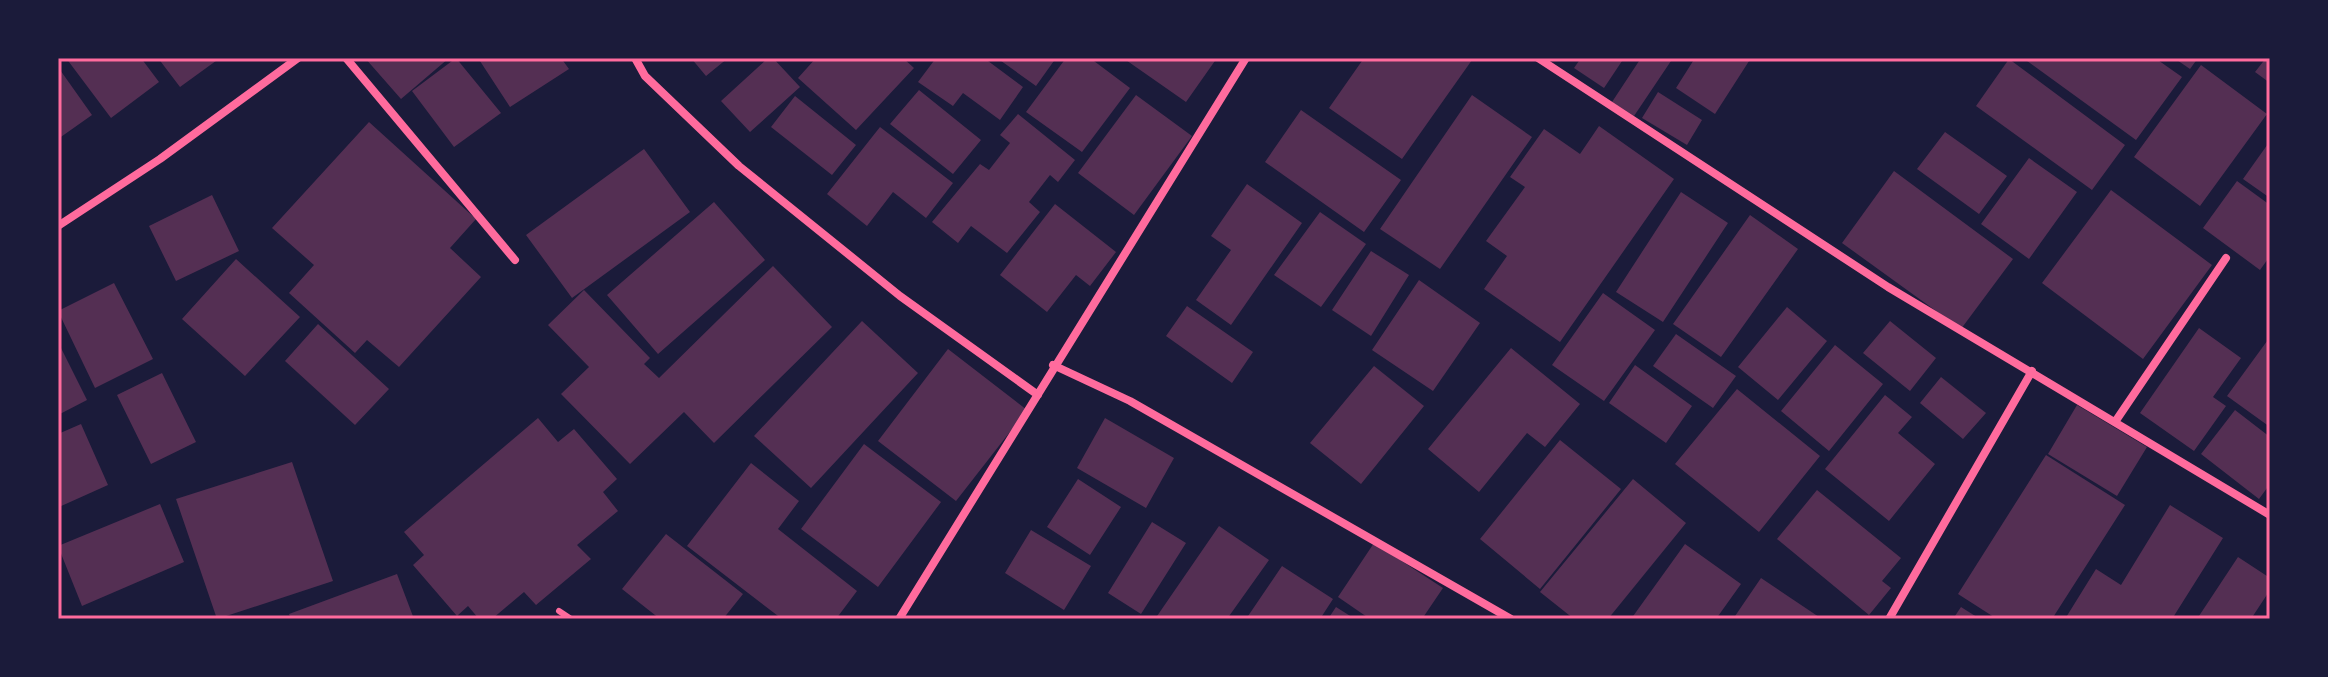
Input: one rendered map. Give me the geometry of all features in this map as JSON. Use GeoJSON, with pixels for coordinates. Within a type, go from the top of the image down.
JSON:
{"type":"FeatureCollection","features":[{"type":"Feature","properties":{"kind":"street"},"geometry":{"type":"LineString","coordinates":[[58,226],[160,159],[298,58]]}},
{"type":"Feature","properties":{"kind":"street"},"geometry":{"type":"LineString","coordinates":[[346,58],[515,260]]}},
{"type":"Feature","properties":{"kind":"street"},"geometry":{"type":"LineString","coordinates":[[635,58],[645,76],[739,166],[900,296],[1038,395]]}},
{"type":"Feature","properties":{"kind":"street"},"geometry":{"type":"LineString","coordinates":[[899,619],[1038,395],[1053,365],[1246,58]]}},
{"type":"Feature","properties":{"kind":"street"},"geometry":{"type":"LineString","coordinates":[[1538,58],[1888,287],[2270,515]]}},
{"type":"Feature","properties":{"kind":"street"},"geometry":{"type":"LineString","coordinates":[[2115,422],[2226,258]]}},
{"type":"Feature","properties":{"kind":"street"},"geometry":{"type":"LineString","coordinates":[[1053,365],[1130,401],[1511,619]]}},
{"type":"Feature","properties":{"kind":"street"},"geometry":{"type":"LineString","coordinates":[[1889,619],[2032,371]]}},
{"type":"Feature","properties":{"kind":"lane"},"geometry":{"type":"LineString","coordinates":[[559,611],[571,619]]}},
{"type":"Feature","properties":{"kind":"building"},"geometry":{"type":"Polygon","coordinates":[[[66,58],[141,58],[159,82],[111,118],[66,58]]]}},
{"type":"Feature","properties":{"kind":"building"},"geometry":{"type":"Polygon","coordinates":[[[158,58],[220,58],[180,87],[158,58]]]}},
{"type":"Feature","properties":{"kind":"building"},"geometry":{"type":"Polygon","coordinates":[[[365,58],[449,58],[401,99],[365,58]]]}},
{"type":"Feature","properties":{"kind":"building"},"geometry":{"type":"Polygon","coordinates":[[[456,58],[501,113],[454,147],[412,91],[456,58]]]}},
{"type":"Feature","properties":{"kind":"building"},"geometry":{"type":"Polygon","coordinates":[[[478,58],[561,58],[569,69],[510,107],[478,58]]]}},
{"type":"Feature","properties":{"kind":"building"},"geometry":{"type":"Polygon","coordinates":[[[691,58],[728,58],[706,76],[691,58]]]}},
{"type":"Feature","properties":{"kind":"building"},"geometry":{"type":"Polygon","coordinates":[[[768,58],[773,58],[800,87],[750,132],[721,101],[768,58]]]}},
{"type":"Feature","properties":{"kind":"building"},"geometry":{"type":"Polygon","coordinates":[[[816,58],[903,58],[914,68],[856,130],[798,78],[816,58]]]}},
{"type":"Feature","properties":{"kind":"building"},"geometry":{"type":"Polygon","coordinates":[[[936,58],[984,58],[1023,87],[1000,120],[963,93],[953,106],[918,82],[936,58]]]}},
{"type":"Feature","properties":{"kind":"building"},"geometry":{"type":"Polygon","coordinates":[[[997,58],[1056,58],[1036,86],[997,58]]]}},
{"type":"Feature","properties":{"kind":"building"},"geometry":{"type":"Polygon","coordinates":[[[1066,58],[1090,58],[1130,88],[1082,152],[1026,112],[1066,58]]]}},
{"type":"Feature","properties":{"kind":"building"},"geometry":{"type":"Polygon","coordinates":[[[1123,58],[1217,58],[1186,102],[1123,58]]]}},
{"type":"Feature","properties":{"kind":"building"},"geometry":{"type":"Polygon","coordinates":[[[1364,58],[1472,60],[1402,159],[1329,108],[1364,58]]]}},
{"type":"Feature","properties":{"kind":"building"},"geometry":{"type":"Polygon","coordinates":[[[1581,58],[1624,58],[1604,88],[1574,68],[1581,58]]]}},
{"type":"Feature","properties":{"kind":"building"},"geometry":{"type":"Polygon","coordinates":[[[1641,58],[1673,58],[1634,116],[1612,102],[1641,58]]]}},
{"type":"Feature","properties":{"kind":"building"},"geometry":{"type":"Polygon","coordinates":[[[1695,58],[1751,58],[1715,114],[1676,88],[1695,58]]]}},
{"type":"Feature","properties":{"kind":"building"},"geometry":{"type":"Polygon","coordinates":[[[2023,58],[2155,58],[2182,77],[2136,140],[2023,58]]]}},
{"type":"Feature","properties":{"kind":"building"},"geometry":{"type":"Polygon","coordinates":[[[2174,58],[2198,58],[2190,69],[2174,58]]]}},
{"type":"Feature","properties":{"kind":"building"},"geometry":{"type":"Polygon","coordinates":[[[2266,58],[2270,58],[2270,83],[2255,72],[2266,58]]]}},
{"type":"Feature","properties":{"kind":"building"},"geometry":{"type":"Polygon","coordinates":[[[2009,59],[2125,145],[2092,190],[1976,106],[2009,59]]]}},
{"type":"Feature","properties":{"kind":"building"},"geometry":{"type":"Polygon","coordinates":[[[2201,65],[2267,114],[2200,206],[2134,157],[2201,65]]]}},
{"type":"Feature","properties":{"kind":"building"},"geometry":{"type":"Polygon","coordinates":[[[58,67],[92,115],[58,139],[58,67]]]}},
{"type":"Feature","properties":{"kind":"building"},"geometry":{"type":"Polygon","coordinates":[[[919,90],[981,140],[953,174],[890,124],[919,90]]]}},
{"type":"Feature","properties":{"kind":"building"},"geometry":{"type":"Polygon","coordinates":[[[1658,92],[1702,120],[1687,145],[1642,118],[1658,92]]]}},
{"type":"Feature","properties":{"kind":"building"},"geometry":{"type":"Polygon","coordinates":[[[1136,95],[1192,136],[1134,215],[1078,173],[1136,95]]]}},
{"type":"Feature","properties":{"kind":"building"},"geometry":{"type":"Polygon","coordinates":[[[1472,95],[1532,137],[1440,269],[1380,229],[1472,95]]]}},
{"type":"Feature","properties":{"kind":"building"},"geometry":{"type":"Polygon","coordinates":[[[795,96],[856,145],[832,175],[771,127],[795,96]]]}},
{"type":"Feature","properties":{"kind":"building"},"geometry":{"type":"Polygon","coordinates":[[[1301,110],[1401,180],[1364,232],[1265,162],[1301,110]]]}},
{"type":"Feature","properties":{"kind":"building"},"geometry":{"type":"Polygon","coordinates":[[[1018,114],[1075,160],[1058,182],[1050,175],[1029,202],[1040,212],[1007,253],[971,226],[958,243],[932,222],[980,164],[989,170],[1010,143],[1000,135],[1018,114]]]}},
{"type":"Feature","properties":{"kind":"building"},"geometry":{"type":"Polygon","coordinates":[[[369,122],[476,219],[450,248],[481,277],[399,367],[367,340],[355,353],[289,293],[314,265],[272,228],[369,122]]]}},
{"type":"Feature","properties":{"kind":"building"},"geometry":{"type":"Polygon","coordinates":[[[1599,126],[1674,179],[1560,342],[1484,289],[1507,256],[1486,241],[1525,187],[1510,177],[1544,129],[1580,154],[1599,126]]]}},
{"type":"Feature","properties":{"kind":"building"},"geometry":{"type":"Polygon","coordinates":[[[880,127],[953,183],[926,218],[893,192],[867,226],[827,194],[880,127]]]}},
{"type":"Feature","properties":{"kind":"building"},"geometry":{"type":"Polygon","coordinates":[[[1945,132],[2007,176],[1979,214],[1917,169],[1945,132]]]}},
{"type":"Feature","properties":{"kind":"building"},"geometry":{"type":"Polygon","coordinates":[[[2270,141],[2270,198],[2243,179],[2270,141]]]}},
{"type":"Feature","properties":{"kind":"building"},"geometry":{"type":"Polygon","coordinates":[[[644,149],[690,212],[572,298],[526,235],[644,149]]]}},
{"type":"Feature","properties":{"kind":"building"},"geometry":{"type":"Polygon","coordinates":[[[2029,158],[2077,192],[2029,259],[1981,224],[2029,158]]]}},
{"type":"Feature","properties":{"kind":"building"},"geometry":{"type":"Polygon","coordinates":[[[1894,171],[2013,259],[1961,329],[1842,243],[1894,171]]]}},
{"type":"Feature","properties":{"kind":"building"},"geometry":{"type":"Polygon","coordinates":[[[2237,181],[2270,205],[2270,256],[2260,270],[2203,228],[2237,181]]]}},
{"type":"Feature","properties":{"kind":"building"},"geometry":{"type":"Polygon","coordinates":[[[1247,184],[1302,223],[1231,325],[1196,300],[1231,250],[1211,236],[1247,184]]]}},
{"type":"Feature","properties":{"kind":"building"},"geometry":{"type":"Polygon","coordinates":[[[2111,190],[2212,265],[2143,359],[2042,283],[2111,190]]]}},
{"type":"Feature","properties":{"kind":"building"},"geometry":{"type":"Polygon","coordinates":[[[1681,192],[1728,223],[1663,322],[1616,292],[1681,192]]]}},
{"type":"Feature","properties":{"kind":"building"},"geometry":{"type":"Polygon","coordinates":[[[212,195],[239,251],[176,281],[149,226],[212,195]]]}},
{"type":"Feature","properties":{"kind":"building"},"geometry":{"type":"Polygon","coordinates":[[[714,202],[765,260],[658,354],[607,295],[714,202]]]}},
{"type":"Feature","properties":{"kind":"building"},"geometry":{"type":"Polygon","coordinates":[[[1055,204],[1116,252],[1090,286],[1076,275],[1047,312],[1000,275],[1055,204]]]}},
{"type":"Feature","properties":{"kind":"building"},"geometry":{"type":"Polygon","coordinates":[[[1320,212],[1366,244],[1321,307],[1274,275],[1320,212]]]}},
{"type":"Feature","properties":{"kind":"building"},"geometry":{"type":"Polygon","coordinates":[[[1750,215],[1798,249],[1721,357],[1673,324],[1750,215]]]}},
{"type":"Feature","properties":{"kind":"building"},"geometry":{"type":"Polygon","coordinates":[[[1371,251],[1409,275],[1371,336],[1332,310],[1371,251]]]}},
{"type":"Feature","properties":{"kind":"building"},"geometry":{"type":"Polygon","coordinates":[[[236,259],[300,317],[245,376],[182,319],[236,259]]]}},
{"type":"Feature","properties":{"kind":"building"},"geometry":{"type":"Polygon","coordinates":[[[773,266],[832,327],[714,443],[684,412],[630,464],[561,394],[589,367],[548,325],[584,290],[650,358],[644,364],[659,378],[773,266]]]}},
{"type":"Feature","properties":{"kind":"building"},"geometry":{"type":"Polygon","coordinates":[[[1419,280],[1480,323],[1433,391],[1372,350],[1419,280]]]}},
{"type":"Feature","properties":{"kind":"building"},"geometry":{"type":"Polygon","coordinates":[[[114,283],[153,359],[95,388],[58,311],[114,283]]]}},
{"type":"Feature","properties":{"kind":"building"},"geometry":{"type":"Polygon","coordinates":[[[1603,293],[1655,330],[1604,401],[1552,365],[1603,293]]]}},
{"type":"Feature","properties":{"kind":"building"},"geometry":{"type":"Polygon","coordinates":[[[1187,306],[1253,352],[1232,383],[1166,336],[1187,306]]]}},
{"type":"Feature","properties":{"kind":"building"},"geometry":{"type":"Polygon","coordinates":[[[1787,307],[1827,341],[1778,400],[1738,367],[1787,307]]]}},
{"type":"Feature","properties":{"kind":"building"},"geometry":{"type":"Polygon","coordinates":[[[862,321],[918,373],[811,488],[754,436],[862,321]]]}},
{"type":"Feature","properties":{"kind":"building"},"geometry":{"type":"Polygon","coordinates":[[[1890,321],[1936,358],[1910,391],[1863,353],[1890,321]]]}},
{"type":"Feature","properties":{"kind":"building"},"geometry":{"type":"Polygon","coordinates":[[[318,324],[389,389],[355,425],[285,361],[318,324]]]}},
{"type":"Feature","properties":{"kind":"building"},"geometry":{"type":"Polygon","coordinates":[[[2199,328],[2241,358],[2213,397],[2226,406],[2194,451],[2140,413],[2199,328]]]}},
{"type":"Feature","properties":{"kind":"building"},"geometry":{"type":"Polygon","coordinates":[[[1676,334],[1736,376],[1713,408],[1653,366],[1676,334]]]}},
{"type":"Feature","properties":{"kind":"building"},"geometry":{"type":"Polygon","coordinates":[[[2270,337],[2270,427],[2227,396],[2270,337]]]}},
{"type":"Feature","properties":{"kind":"building"},"geometry":{"type":"Polygon","coordinates":[[[58,342],[87,400],[58,415],[58,342]]]}},
{"type":"Feature","properties":{"kind":"building"},"geometry":{"type":"Polygon","coordinates":[[[1835,345],[1883,384],[1829,451],[1781,411],[1835,345]]]}},
{"type":"Feature","properties":{"kind":"building"},"geometry":{"type":"Polygon","coordinates":[[[1511,348],[1580,404],[1545,447],[1527,433],[1479,492],[1428,449],[1511,348]]]}},
{"type":"Feature","properties":{"kind":"building"},"geometry":{"type":"Polygon","coordinates":[[[948,349],[1027,410],[956,501],[878,441],[948,349]]]}},
{"type":"Feature","properties":{"kind":"building"},"geometry":{"type":"Polygon","coordinates":[[[1635,365],[1692,406],[1666,443],[1609,403],[1635,365]]]}},
{"type":"Feature","properties":{"kind":"building"},"geometry":{"type":"Polygon","coordinates":[[[1374,366],[1424,406],[1361,484],[1310,443],[1374,366]]]}},
{"type":"Feature","properties":{"kind":"building"},"geometry":{"type":"Polygon","coordinates":[[[162,373],[196,442],[151,464],[117,395],[162,373]]]}},
{"type":"Feature","properties":{"kind":"building"},"geometry":{"type":"Polygon","coordinates":[[[1941,377],[1986,413],[1963,439],[1920,403],[1941,377]]]}},
{"type":"Feature","properties":{"kind":"building"},"geometry":{"type":"Polygon","coordinates":[[[1737,389],[1820,456],[1759,532],[1675,464],[1737,389]]]}},
{"type":"Feature","properties":{"kind":"building"},"geometry":{"type":"Polygon","coordinates":[[[1885,395],[1912,417],[1898,433],[1935,464],[1889,521],[1825,469],[1885,395]]]}},
{"type":"Feature","properties":{"kind":"building"},"geometry":{"type":"Polygon","coordinates":[[[2077,405],[2147,447],[2117,496],[2048,454],[2077,405]]]}},
{"type":"Feature","properties":{"kind":"building"},"geometry":{"type":"Polygon","coordinates":[[[2235,410],[2270,437],[2270,484],[2259,499],[2201,454],[2235,410]]]}},
{"type":"Feature","properties":{"kind":"building"},"geometry":{"type":"Polygon","coordinates":[[[538,418],[558,442],[574,429],[617,479],[603,492],[618,511],[577,545],[591,559],[536,605],[524,592],[492,619],[479,619],[468,606],[457,616],[413,565],[424,555],[404,532],[538,418]]]}},
{"type":"Feature","properties":{"kind":"building"},"geometry":{"type":"Polygon","coordinates":[[[1105,418],[1174,458],[1146,508],[1077,468],[1105,418]]]}},
{"type":"Feature","properties":{"kind":"building"},"geometry":{"type":"Polygon","coordinates":[[[81,424],[108,485],[59,507],[58,434],[81,424]]]}},
{"type":"Feature","properties":{"kind":"building"},"geometry":{"type":"Polygon","coordinates":[[[1560,440],[1621,489],[1540,589],[1480,539],[1560,440]]]}},
{"type":"Feature","properties":{"kind":"building"},"geometry":{"type":"Polygon","coordinates":[[[864,444],[941,502],[878,587],[801,529],[864,444]]]}},
{"type":"Feature","properties":{"kind":"building"},"geometry":{"type":"Polygon","coordinates":[[[2046,455],[2125,505],[2052,619],[1997,619],[1958,594],[2046,455]]]}},
{"type":"Feature","properties":{"kind":"building"},"geometry":{"type":"Polygon","coordinates":[[[292,462],[333,581],[217,619],[176,499],[292,462]]]}},
{"type":"Feature","properties":{"kind":"building"},"geometry":{"type":"Polygon","coordinates":[[[751,463],[799,501],[778,529],[857,591],[836,619],[782,619],[687,546],[751,463]]]}},
{"type":"Feature","properties":{"kind":"building"},"geometry":{"type":"Polygon","coordinates":[[[1078,479],[1121,507],[1090,555],[1047,527],[1078,479]]]}},
{"type":"Feature","properties":{"kind":"building"},"geometry":{"type":"Polygon","coordinates":[[[1633,479],[1686,523],[1608,619],[1574,619],[1540,592],[1633,479]]]}},
{"type":"Feature","properties":{"kind":"building"},"geometry":{"type":"Polygon","coordinates":[[[1817,490],[1901,558],[1882,581],[1891,588],[1869,615],[1777,539],[1817,490]]]}},
{"type":"Feature","properties":{"kind":"building"},"geometry":{"type":"Polygon","coordinates":[[[160,504],[184,562],[82,606],[58,546],[160,504]]]}},
{"type":"Feature","properties":{"kind":"building"},"geometry":{"type":"Polygon","coordinates":[[[2170,505],[2223,538],[2172,619],[2065,619],[2096,569],[2121,585],[2170,505]]]}},
{"type":"Feature","properties":{"kind":"building"},"geometry":{"type":"Polygon","coordinates":[[[1152,522],[1186,543],[1141,614],[1108,593],[1152,522]]]}},
{"type":"Feature","properties":{"kind":"building"},"geometry":{"type":"Polygon","coordinates":[[[1219,526],[1269,560],[1227,619],[1155,619],[1219,526]]]}},
{"type":"Feature","properties":{"kind":"building"},"geometry":{"type":"Polygon","coordinates":[[[1031,530],[1091,566],[1064,610],[1005,573],[1031,530]]]}},
{"type":"Feature","properties":{"kind":"building"},"geometry":{"type":"Polygon","coordinates":[[[666,534],[743,594],[723,619],[660,619],[622,589],[666,534]]]}},
{"type":"Feature","properties":{"kind":"building"},"geometry":{"type":"Polygon","coordinates":[[[1374,543],[1443,588],[1422,619],[1370,619],[1338,597],[1374,543]]]}},
{"type":"Feature","properties":{"kind":"building"},"geometry":{"type":"Polygon","coordinates":[[[1685,544],[1741,584],[1716,619],[1631,619],[1685,544]]]}},
{"type":"Feature","properties":{"kind":"building"},"geometry":{"type":"Polygon","coordinates":[[[2238,557],[2270,578],[2270,590],[2251,619],[2197,619],[2238,557]]]}},
{"type":"Feature","properties":{"kind":"building"},"geometry":{"type":"Polygon","coordinates":[[[1282,566],[1333,599],[1320,619],[1246,619],[1282,566]]]}},
{"type":"Feature","properties":{"kind":"building"},"geometry":{"type":"Polygon","coordinates":[[[397,574],[414,619],[291,619],[289,614],[397,574]]]}},
{"type":"Feature","properties":{"kind":"building"},"geometry":{"type":"Polygon","coordinates":[[[1761,578],[1822,619],[1733,619],[1761,578]]]}},
{"type":"Feature","properties":{"kind":"building"},"geometry":{"type":"Polygon","coordinates":[[[1336,607],[1355,619],[1328,619],[1336,607]]]}},
{"type":"Feature","properties":{"kind":"building"},"geometry":{"type":"Polygon","coordinates":[[[1961,607],[1980,619],[1953,619],[1961,607]]]}}]}
